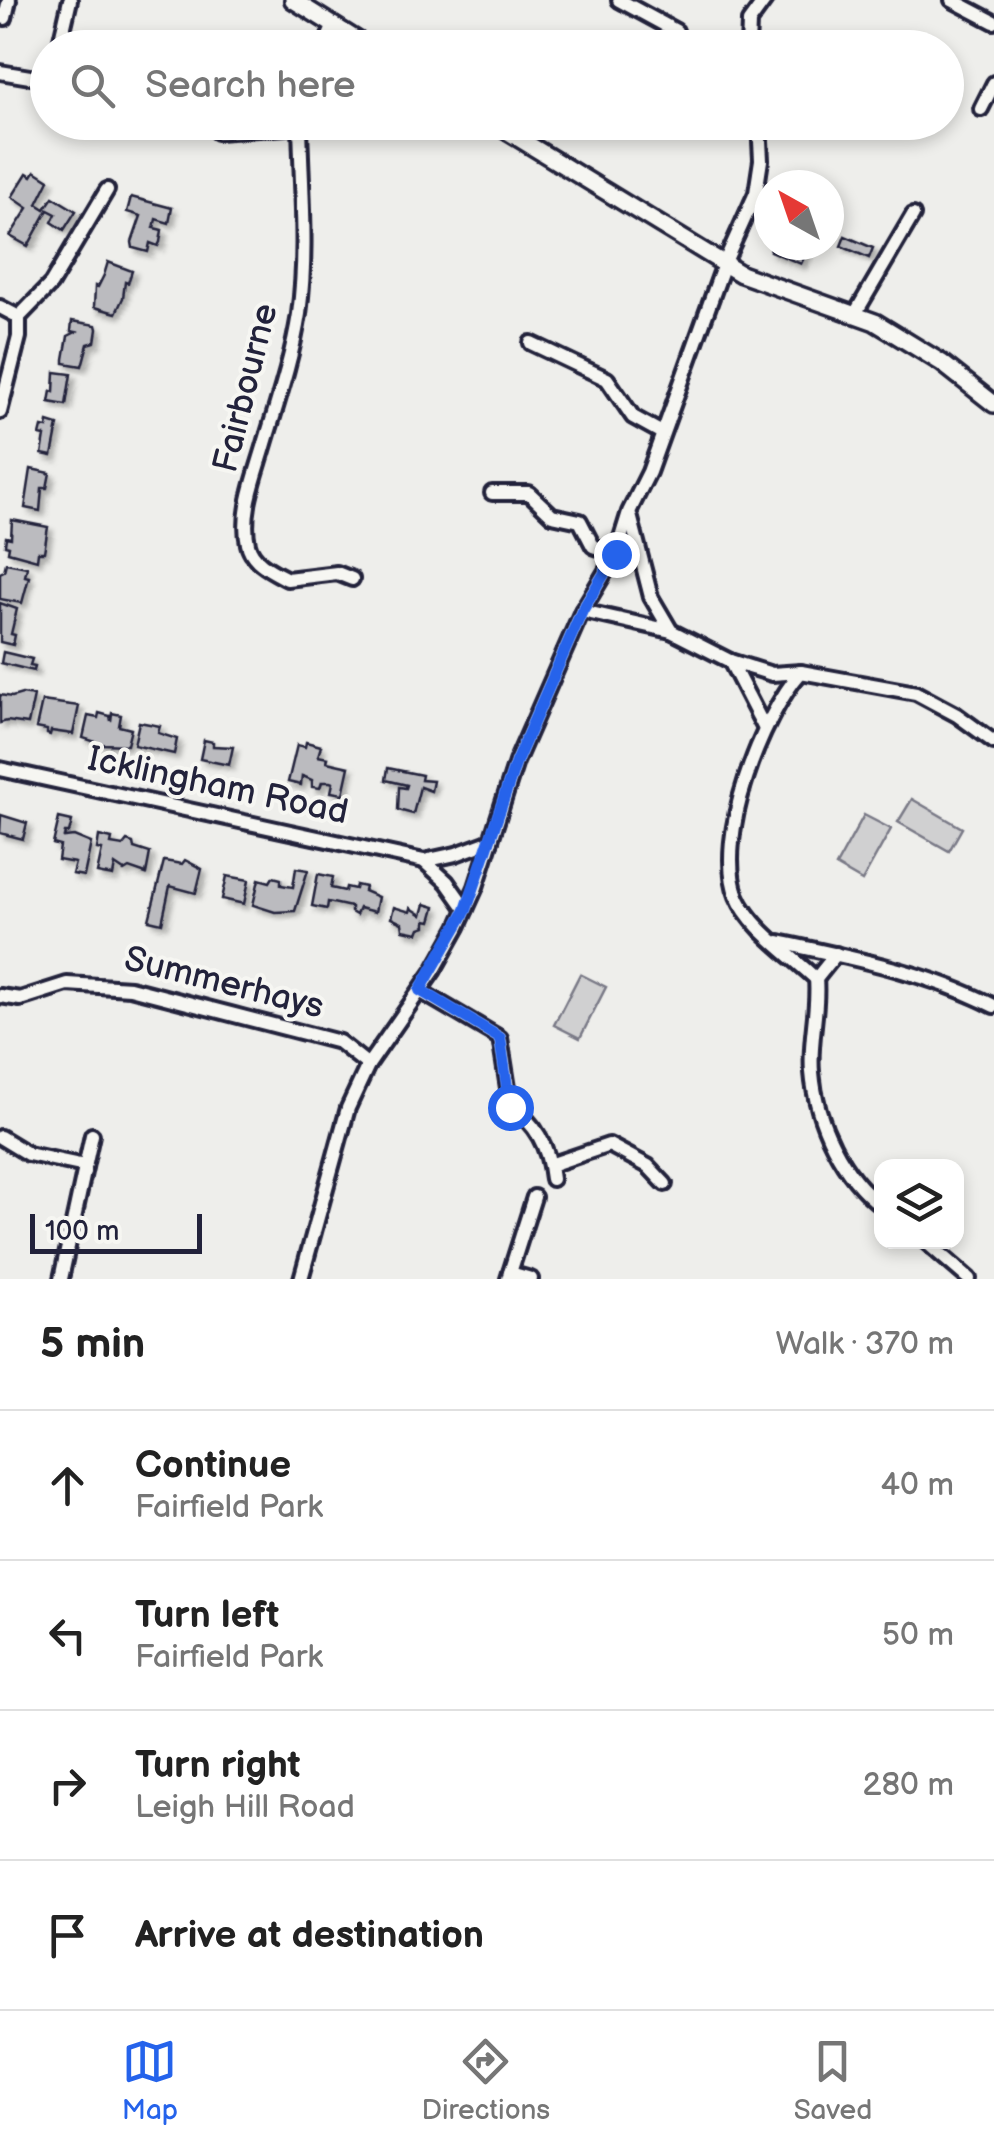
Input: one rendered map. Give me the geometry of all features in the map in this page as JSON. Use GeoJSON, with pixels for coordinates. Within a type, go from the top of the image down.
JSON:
{"type":"FeatureCollection","features":[{"type":"Feature","properties":{"kind":"street"},"geometry":{"type":"LineString","coordinates":[[5,18],[9,0]]}},
{"type":"Feature","properties":{"kind":"street"},"geometry":{"type":"LineString","coordinates":[[63,30],[70,0]]}},
{"type":"Feature","properties":{"kind":"street"},"geometry":{"type":"LineString","coordinates":[[293,0],[341,30]]}},
{"type":"Feature","properties":{"kind":"street"},"geometry":{"type":"LineString","coordinates":[[619,0],[674,30]]}},
{"type":"Feature","properties":{"kind":"street"},"geometry":{"type":"LineString","coordinates":[[749,30],[749,22],[765,0]]}},
{"type":"Feature","properties":{"kind":"street"},"geometry":{"type":"LineString","coordinates":[[952,0],[994,22]]}},
{"type":"Feature","properties":{"kind":"street"},"geometry":{"type":"LineString","coordinates":[[332,30],[334,26]]}},
{"type":"Feature","properties":{"kind":"street"},"geometry":{"type":"LineString","coordinates":[[0,72],[30,77]]}},
{"type":"Feature","properties":{"kind":"street"},"geometry":{"type":"LineString","coordinates":[[980,109],[993,90]]}},
{"type":"Feature","properties":{"kind":"street","name":"Fairbourne"},"geometry":{"type":"LineString","coordinates":[[301,140],[305,193],[299,315],[248,504],[247,541],[252,555],[286,579],[337,573],[352,579]]}},
{"type":"Feature","properties":{"kind":"street"},"geometry":{"type":"LineString","coordinates":[[521,140],[760,283],[856,314],[925,352],[994,404]]}},
{"type":"Feature","properties":{"kind":"street"},"geometry":{"type":"LineString","coordinates":[[300,1279],[348,1108],[368,1065],[420,990],[466,910],[516,762],[582,611],[616,554],[724,264],[756,193],[761,140]]}},
{"type":"Feature","properties":{"kind":"street"},"geometry":{"type":"LineString","coordinates":[[0,412],[19,337],[19,317],[51,284],[107,190]]}},
{"type":"Feature","properties":{"kind":"street"},"geometry":{"type":"LineString","coordinates":[[856,314],[912,215]]}},
{"type":"Feature","properties":{"kind":"street"},"geometry":{"type":"LineString","coordinates":[[0,307],[19,317]]}},
{"type":"Feature","properties":{"kind":"street"},"geometry":{"type":"LineString","coordinates":[[531,343],[607,379],[633,417],[662,433]]}},
{"type":"Feature","properties":{"kind":"street"},"geometry":{"type":"LineString","coordinates":[[492,493],[529,492],[552,515],[580,521],[594,546],[616,554]]}},
{"type":"Feature","properties":{"kind":"street"},"geometry":{"type":"LineString","coordinates":[[630,512],[651,597],[671,630]]}},
{"type":"Feature","properties":{"kind":"street"},"geometry":{"type":"LineString","coordinates":[[582,611],[671,630],[730,661],[772,674],[801,672],[916,693],[957,715],[994,742]]}},
{"type":"Feature","properties":{"kind":"street"},"geometry":{"type":"LineString","coordinates":[[730,661],[764,727]]}},
{"type":"Feature","properties":{"kind":"street"},"geometry":{"type":"LineString","coordinates":[[801,672],[783,692],[764,727],[744,787],[730,868],[736,895],[750,921],[816,979]]}},
{"type":"Feature","properties":{"kind":"street","name":"Icklingham Road"},"geometry":{"type":"LineString","coordinates":[[0,769],[424,861],[491,840]]}},
{"type":"Feature","properties":{"kind":"street"},"geometry":{"type":"LineString","coordinates":[[424,861],[447,882],[466,910]]}},
{"type":"Feature","properties":{"kind":"street"},"geometry":{"type":"LineString","coordinates":[[776,942],[836,954],[967,992],[994,1006]]}},
{"type":"Feature","properties":{"kind":"street"},"geometry":{"type":"LineString","coordinates":[[836,954],[816,979],[812,1073],[822,1122],[844,1163],[874,1200]]}},
{"type":"Feature","properties":{"kind":"street","name":"Summerhays"},"geometry":{"type":"LineString","coordinates":[[0,996],[20,998],[67,984],[130,988],[339,1042],[368,1065]]}},
{"type":"Feature","properties":{"kind":"street"},"geometry":{"type":"LineString","coordinates":[[420,990],[500,1038],[510,1107],[530,1120],[551,1172],[610,1145],[648,1166],[664,1184]]}},
{"type":"Feature","properties":{"kind":"street"},"geometry":{"type":"LineString","coordinates":[[61,1279],[92,1135]]}},
{"type":"Feature","properties":{"kind":"street"},"geometry":{"type":"LineString","coordinates":[[0,1137],[28,1154],[84,1166]]}},
{"type":"Feature","properties":{"kind":"street"},"geometry":{"type":"LineString","coordinates":[[531,1279],[509,1276],[534,1197]]}},
{"type":"Feature","properties":{"kind":"street"},"geometry":{"type":"LineString","coordinates":[[934,1249],[968,1279]]}},
{"type":"Feature","properties":{"kind":"shaded area"},"geometry":{"type":"Polygon","coordinates":[[[912,799],[962,828],[949,851],[898,822],[912,799]]]}},
{"type":"Feature","properties":{"kind":"shaded area"},"geometry":{"type":"Polygon","coordinates":[[[864,815],[891,829],[862,881],[836,866],[864,815]]]}},
{"type":"Feature","properties":{"kind":"shaded area"},"geometry":{"type":"Polygon","coordinates":[[[580,974],[606,987],[580,1038],[554,1025],[580,974]]]}},
{"type":"Feature","properties":{"kind":"building"},"geometry":{"type":"Polygon","coordinates":[[[35,171],[49,180],[37,204],[45,209],[53,197],[76,211],[64,230],[52,222],[56,214],[48,210],[28,246],[10,236],[28,208],[12,197],[27,173],[32,176],[35,171]]]}},
{"type":"Feature","properties":{"kind":"building"},"geometry":{"type":"Polygon","coordinates":[[[131,197],[172,208],[169,223],[156,219],[154,228],[162,230],[160,242],[158,246],[150,243],[148,252],[133,248],[141,216],[127,212],[131,197]]]}},
{"type":"Feature","properties":{"kind":"building"},"geometry":{"type":"Polygon","coordinates":[[[844,238],[873,248],[869,258],[844,247],[844,238]]]}},
{"type":"Feature","properties":{"kind":"building"},"geometry":{"type":"Polygon","coordinates":[[[108,262],[132,271],[116,313],[94,307],[95,286],[98,287],[108,262]]]}},
{"type":"Feature","properties":{"kind":"building"},"geometry":{"type":"Polygon","coordinates":[[[72,321],[96,325],[97,329],[95,342],[88,344],[82,366],[64,363],[68,336],[76,332],[71,331],[72,321]]]}},
{"type":"Feature","properties":{"kind":"building"},"geometry":{"type":"Polygon","coordinates":[[[55,372],[71,374],[66,405],[49,402],[55,372]]]}},
{"type":"Feature","properties":{"kind":"building"},"geometry":{"type":"Polygon","coordinates":[[[48,422],[58,425],[52,456],[42,454],[45,436],[40,435],[48,422]]]}},
{"type":"Feature","properties":{"kind":"building"},"geometry":{"type":"Polygon","coordinates":[[[31,469],[50,473],[47,488],[42,488],[40,511],[25,508],[31,469]]]}},
{"type":"Feature","properties":{"kind":"building"},"geometry":{"type":"Polygon","coordinates":[[[12,520],[48,527],[44,552],[38,552],[37,560],[8,552],[6,537],[11,538],[12,520]]]}},
{"type":"Feature","properties":{"kind":"building"},"geometry":{"type":"Polygon","coordinates":[[[6,563],[27,567],[25,576],[29,577],[22,603],[0,599],[0,573],[6,563]]]}},
{"type":"Feature","properties":{"kind":"building"},"geometry":{"type":"Polygon","coordinates":[[[0,603],[17,609],[11,634],[15,635],[13,645],[0,642],[0,603]]]}},
{"type":"Feature","properties":{"kind":"building"},"geometry":{"type":"Polygon","coordinates":[[[3,652],[32,659],[34,671],[1,663],[3,652]]]}},
{"type":"Feature","properties":{"kind":"building"},"geometry":{"type":"Polygon","coordinates":[[[0,695],[34,696],[28,724],[0,723],[0,695]]]}},
{"type":"Feature","properties":{"kind":"building"},"geometry":{"type":"Polygon","coordinates":[[[42,701],[79,706],[73,734],[51,731],[50,735],[47,730],[36,728],[42,701]]]}},
{"type":"Feature","properties":{"kind":"building"},"geometry":{"type":"Polygon","coordinates":[[[99,713],[110,716],[111,721],[112,713],[121,715],[119,726],[131,729],[127,745],[83,738],[88,716],[98,718],[99,713]]]}},
{"type":"Feature","properties":{"kind":"building"},"geometry":{"type":"Polygon","coordinates":[[[139,722],[160,726],[158,733],[177,739],[174,754],[134,745],[139,722]]]}},
{"type":"Feature","properties":{"kind":"building"},"geometry":{"type":"Polygon","coordinates":[[[204,740],[213,742],[213,746],[233,747],[229,765],[200,759],[204,740]]]}},
{"type":"Feature","properties":{"kind":"building"},"geometry":{"type":"Polygon","coordinates":[[[306,742],[321,746],[318,756],[328,758],[327,762],[349,767],[343,794],[331,792],[330,782],[322,782],[320,788],[312,787],[312,780],[302,776],[301,785],[288,782],[297,745],[305,747],[306,742]]]}},
{"type":"Feature","properties":{"kind":"building"},"geometry":{"type":"Polygon","coordinates":[[[388,768],[433,781],[431,791],[420,787],[413,814],[398,810],[399,787],[407,785],[386,780],[388,768]]]}},
{"type":"Feature","properties":{"kind":"building"},"geometry":{"type":"Polygon","coordinates":[[[1,815],[27,823],[23,839],[0,833],[1,815]]]}},
{"type":"Feature","properties":{"kind":"building"},"geometry":{"type":"Polygon","coordinates":[[[59,818],[72,821],[64,837],[74,836],[91,843],[84,876],[72,874],[75,863],[58,860],[60,846],[53,844],[59,818]]]}},
{"type":"Feature","properties":{"kind":"building"},"geometry":{"type":"Polygon","coordinates":[[[99,836],[112,839],[111,844],[133,843],[134,848],[150,853],[146,874],[129,868],[124,871],[115,865],[113,876],[97,873],[102,850],[97,849],[99,836]]]}},
{"type":"Feature","properties":{"kind":"building"},"geometry":{"type":"Polygon","coordinates":[[[185,860],[202,869],[196,893],[170,886],[162,923],[149,920],[164,861],[182,864],[185,860]]]}},
{"type":"Feature","properties":{"kind":"building"},"geometry":{"type":"Polygon","coordinates":[[[296,868],[308,870],[295,911],[275,912],[253,905],[259,879],[270,882],[273,877],[281,879],[281,885],[293,887],[296,868]]]}},
{"type":"Feature","properties":{"kind":"building"},"geometry":{"type":"Polygon","coordinates":[[[318,874],[333,877],[331,888],[345,891],[346,887],[355,889],[356,885],[365,887],[364,891],[378,897],[375,912],[359,908],[356,915],[351,907],[328,902],[327,909],[312,906],[318,874]]]}},
{"type":"Feature","properties":{"kind":"building"},"geometry":{"type":"Polygon","coordinates":[[[227,876],[249,880],[244,904],[222,899],[227,876]]]}},
{"type":"Feature","properties":{"kind":"building"},"geometry":{"type":"Polygon","coordinates":[[[425,904],[435,907],[431,921],[426,920],[426,926],[418,933],[403,930],[402,923],[391,918],[394,907],[410,912],[411,908],[422,915],[425,904]]]}},
{"type":"Feature","properties":{"kind":"route"},"geometry":{"type":"LineString","coordinates":[[510,1107],[500,1038],[420,990],[466,910],[516,762],[582,611],[616,554]]}}]}
